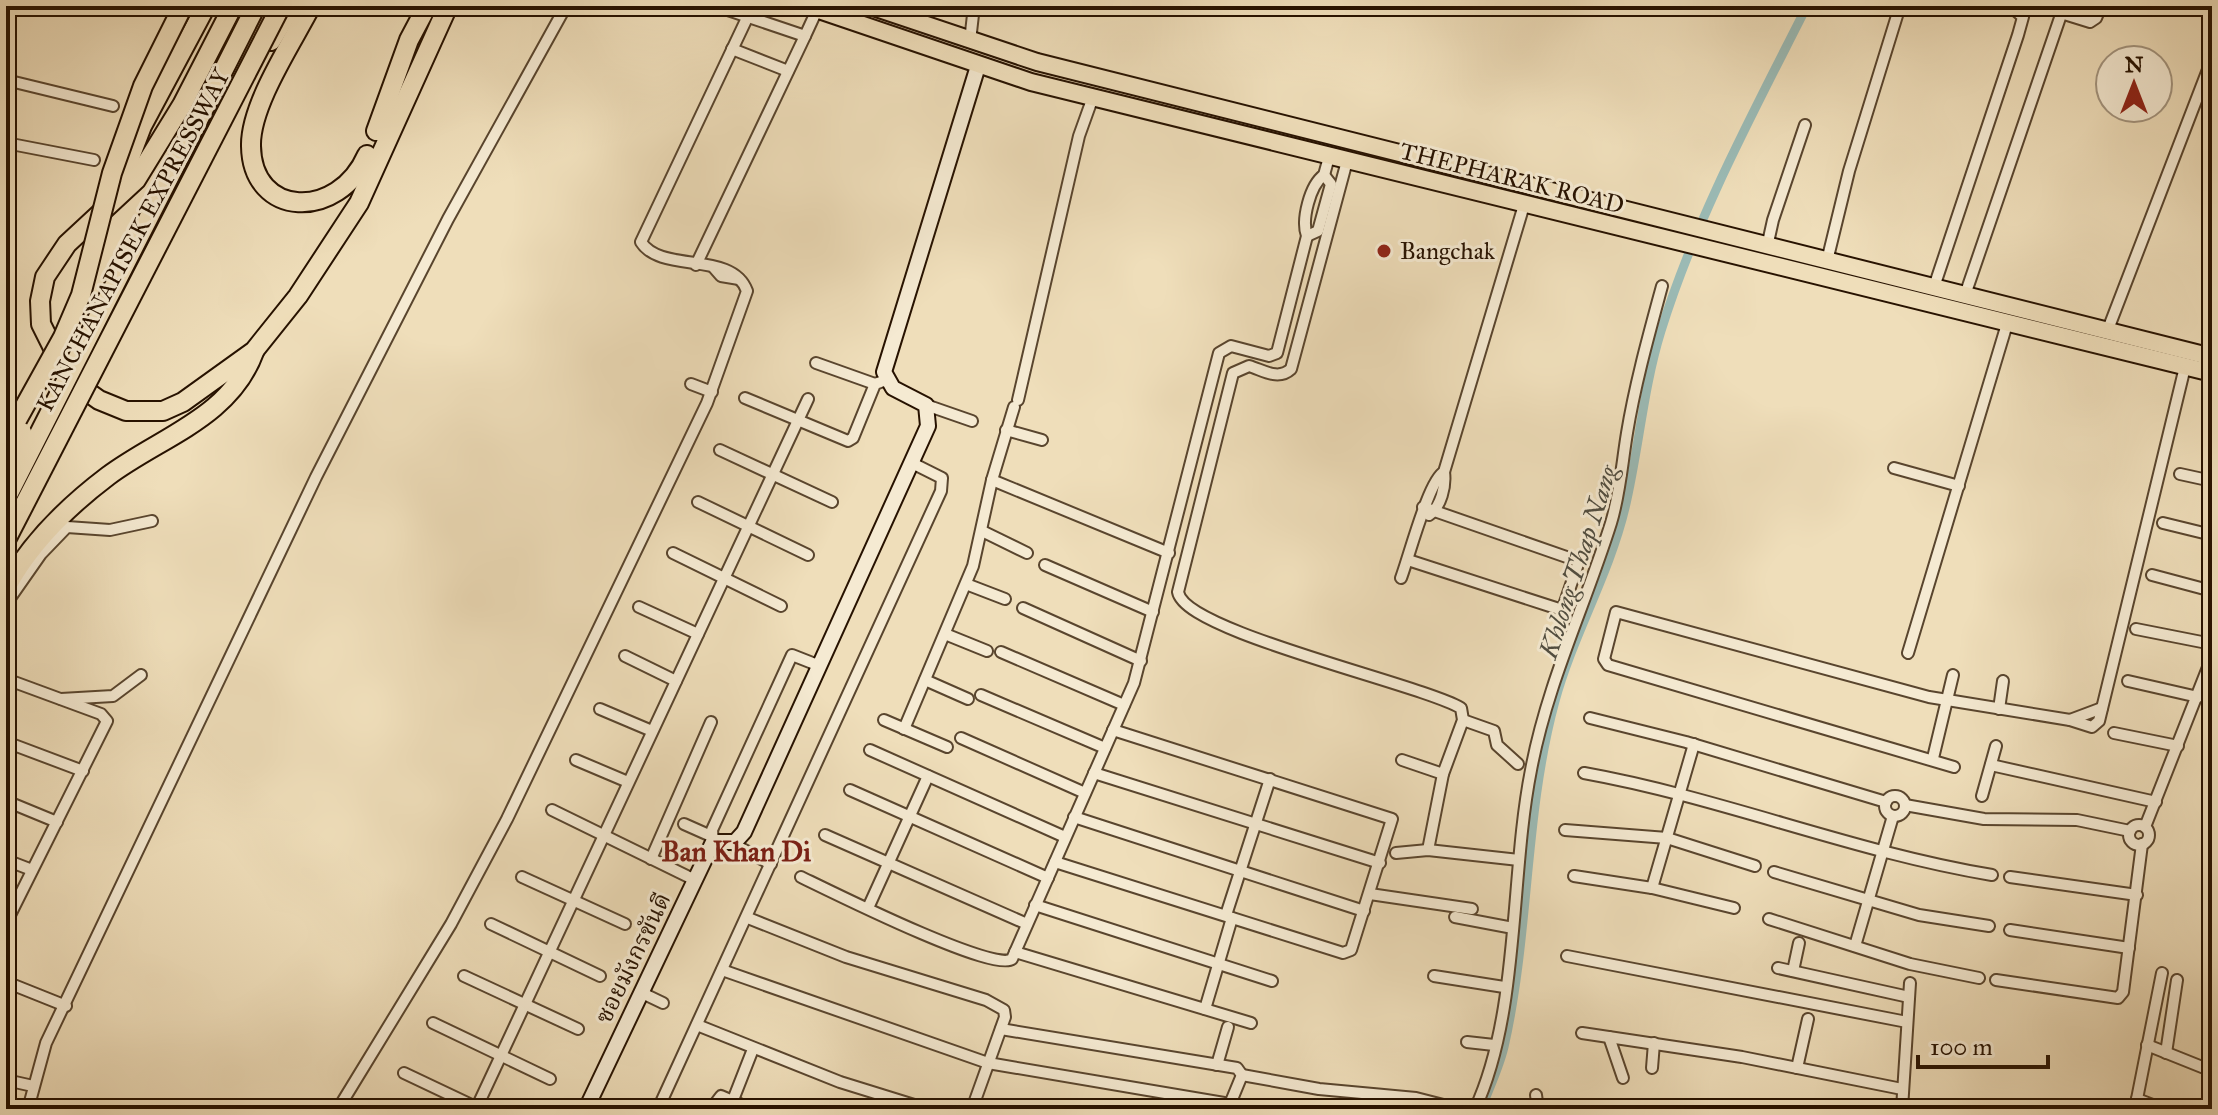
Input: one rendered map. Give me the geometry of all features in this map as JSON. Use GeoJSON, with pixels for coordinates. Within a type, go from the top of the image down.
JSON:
{"type":"FeatureCollection","features":[{"type":"Feature","properties":{"kind":"highway"},"geometry":{"type":"LineString","coordinates":[[6,440],[63,337],[81,295],[117,159],[143,86],[183,6]]}},
{"type":"Feature","properties":{"kind":"highway"},"geometry":{"type":"LineString","coordinates":[[6,461],[89,294],[124,173],[142,126],[206,6]]}},
{"type":"Feature","properties":{"kind":"highway"},"geometry":{"type":"LineString","coordinates":[[233,6],[182,105],[136,180],[67,244],[45,277],[40,301],[44,336],[68,378],[99,400],[126,411],[163,411],[254,351],[298,296],[359,203],[448,6]]}},
{"type":"Feature","properties":{"kind":"highway","name":"KANCHANAPISEK EXPRESSWAY"},"geometry":{"type":"LineString","coordinates":[[6,499],[256,6]]}},
{"type":"Feature","properties":{"kind":"highway","name":"KANCHANAPISEK EXPRESSWAY"},"geometry":{"type":"LineString","coordinates":[[6,540],[281,6]]}},
{"type":"Feature","properties":{"kind":"highway"},"geometry":{"type":"LineString","coordinates":[[239,89],[292,6]]}},
{"type":"Feature","properties":{"kind":"highway"},"geometry":{"type":"LineString","coordinates":[[311,6],[265,95],[251,132],[256,170],[274,194],[305,203],[326,200],[358,176],[409,40],[427,6]]}},
{"type":"Feature","properties":{"kind":"highway"},"geometry":{"type":"LineString","coordinates":[[6,588],[31,547],[110,474],[189,427],[217,404],[245,375],[254,351]]}},
{"type":"Feature","properties":{"kind":"main road","name":"THEPHARAK ROAD"},"geometry":{"type":"LineString","coordinates":[[870,6],[1037,62],[2212,357]]}},
{"type":"Feature","properties":{"kind":"main road","name":"THEPHARAK ROAD"},"geometry":{"type":"LineString","coordinates":[[812,8],[978,66],[1227,132],[2212,373]]}},
{"type":"Feature","properties":{"kind":"street"},"geometry":{"type":"LineString","coordinates":[[28,1109],[46,1043],[316,477],[448,219],[566,6]]}},
{"type":"Feature","properties":{"kind":"street"},"geometry":{"type":"LineString","coordinates":[[716,6],[805,36]]}},
{"type":"Feature","properties":{"kind":"street"},"geometry":{"type":"LineString","coordinates":[[970,41],[974,6]]}},
{"type":"Feature","properties":{"kind":"street"},"geometry":{"type":"LineString","coordinates":[[1827,261],[1849,171],[1900,6]]}},
{"type":"Feature","properties":{"kind":"street"},"geometry":{"type":"LineString","coordinates":[[1934,287],[2024,12],[2010,6]]}},
{"type":"Feature","properties":{"kind":"street"},"geometry":{"type":"LineString","coordinates":[[1965,295],[2063,10],[2090,22],[2096,18],[2101,6]]}},
{"type":"Feature","properties":{"kind":"street"},"geometry":{"type":"LineString","coordinates":[[696,265],[805,36],[812,8]]}},
{"type":"Feature","properties":{"kind":"street"},"geometry":{"type":"LineString","coordinates":[[338,1109],[451,924],[507,819],[712,392],[746,297],[745,285],[735,272],[696,265],[648,249],[641,242],[748,16]]}},
{"type":"Feature","properties":{"kind":"street"},"geometry":{"type":"LineString","coordinates":[[732,49],[788,71]]}},
{"type":"Feature","properties":{"kind":"street"},"geometry":{"type":"LineString","coordinates":[[2107,332],[2212,59]]}},
{"type":"Feature","properties":{"kind":"street"},"geometry":{"type":"LineString","coordinates":[[745,398],[799,423],[848,441],[853,438],[884,372],[978,66]]}},
{"type":"Feature","properties":{"kind":"street"},"geometry":{"type":"LineString","coordinates":[[6,80],[113,106]]}},
{"type":"Feature","properties":{"kind":"street"},"geometry":{"type":"LineString","coordinates":[[904,729],[966,584],[982,531],[992,480],[1016,404],[1079,136],[1093,97]]}},
{"type":"Feature","properties":{"kind":"street"},"geometry":{"type":"LineString","coordinates":[[1227,132],[1233,111]]}},
{"type":"Feature","properties":{"kind":"street"},"geometry":{"type":"LineString","coordinates":[[1767,247],[1805,125]]}},
{"type":"Feature","properties":{"kind":"street"},"geometry":{"type":"LineString","coordinates":[[6,143],[94,160]]}},
{"type":"Feature","properties":{"kind":"street"},"geometry":{"type":"LineString","coordinates":[[801,877],[991,961],[1007,962],[1015,952],[1141,661],[1219,353],[1231,346],[1275,356],[1307,236],[1318,231],[1322,219],[1331,184],[1324,175],[1329,157]]}},
{"type":"Feature","properties":{"kind":"street"},"geometry":{"type":"LineString","coordinates":[[1347,161],[1291,369],[1281,375],[1249,366],[1233,373],[1183,564],[1180,599],[1195,613],[1236,631],[1461,708],[1463,720],[1443,774],[1428,850]]}},
{"type":"Feature","properties":{"kind":"street"},"geometry":{"type":"LineString","coordinates":[[1401,578],[1427,513],[1437,475],[1444,472],[1524,205]]}},
{"type":"Feature","properties":{"kind":"street"},"geometry":{"type":"LineString","coordinates":[[1475,1109],[1489,1074],[1513,928],[1523,815],[1545,706],[1614,512],[1630,414],[1662,286]]}},
{"type":"Feature","properties":{"kind":"street"},"geometry":{"type":"LineString","coordinates":[[1908,653],[2007,324]]}},
{"type":"Feature","properties":{"kind":"street"},"geometry":{"type":"LineString","coordinates":[[816,363],[880,382],[926,405],[972,421]]}},
{"type":"Feature","properties":{"kind":"street"},"geometry":{"type":"LineString","coordinates":[[1954,767],[1933,758],[1608,665],[1604,659],[1614,618],[1621,611],[1750,650],[1949,702],[2070,720],[2102,708],[2185,367]]}},
{"type":"Feature","properties":{"kind":"street"},"geometry":{"type":"LineString","coordinates":[[691,384],[712,392]]}},
{"type":"Feature","properties":{"kind":"street"},"geometry":{"type":"LineString","coordinates":[[404,1073],[477,1109],[808,399]]}},
{"type":"Feature","properties":{"kind":"street"},"geometry":{"type":"LineString","coordinates":[[731,843],[744,832],[912,463],[928,426],[926,405]]}},
{"type":"Feature","properties":{"kind":"street"},"geometry":{"type":"LineString","coordinates":[[1006,430],[1042,440]]}},
{"type":"Feature","properties":{"kind":"street"},"geometry":{"type":"LineString","coordinates":[[720,450],[832,502]]}},
{"type":"Feature","properties":{"kind":"street"},"geometry":{"type":"LineString","coordinates":[[658,1109],[941,491],[942,478],[912,463]]}},
{"type":"Feature","properties":{"kind":"street"},"geometry":{"type":"LineString","coordinates":[[1894,468],[1959,486]]}},
{"type":"Feature","properties":{"kind":"street"},"geometry":{"type":"LineString","coordinates":[[2180,474],[2212,481]]}},
{"type":"Feature","properties":{"kind":"street"},"geometry":{"type":"LineString","coordinates":[[992,480],[1169,553]]}},
{"type":"Feature","properties":{"kind":"street"},"geometry":{"type":"LineString","coordinates":[[698,502],[808,555]]}},
{"type":"Feature","properties":{"kind":"street"},"geometry":{"type":"LineString","coordinates":[[1408,560],[1555,609],[1563,608],[1578,561],[1427,513]]}},
{"type":"Feature","properties":{"kind":"street"},"geometry":{"type":"LineString","coordinates":[[6,604],[41,554],[67,527],[110,530],[152,521]]}},
{"type":"Feature","properties":{"kind":"street"},"geometry":{"type":"LineString","coordinates":[[2163,523],[2212,535]]}},
{"type":"Feature","properties":{"kind":"street"},"geometry":{"type":"LineString","coordinates":[[982,531],[1027,553]]}},
{"type":"Feature","properties":{"kind":"street"},"geometry":{"type":"LineString","coordinates":[[673,553],[781,606]]}},
{"type":"Feature","properties":{"kind":"street"},"geometry":{"type":"LineString","coordinates":[[1045,565],[1153,612]]}},
{"type":"Feature","properties":{"kind":"street"},"geometry":{"type":"LineString","coordinates":[[2152,575],[2212,591]]}},
{"type":"Feature","properties":{"kind":"street"},"geometry":{"type":"LineString","coordinates":[[966,584],[1005,599]]}},
{"type":"Feature","properties":{"kind":"street"},"geometry":{"type":"LineString","coordinates":[[639,607],[698,634]]}},
{"type":"Feature","properties":{"kind":"street"},"geometry":{"type":"LineString","coordinates":[[1023,608],[1141,661]]}},
{"type":"Feature","properties":{"kind":"street"},"geometry":{"type":"LineString","coordinates":[[2136,629],[2212,644]]}},
{"type":"Feature","properties":{"kind":"street"},"geometry":{"type":"LineString","coordinates":[[945,634],[987,651]]}},
{"type":"Feature","properties":{"kind":"street"},"geometry":{"type":"LineString","coordinates":[[1001,652],[1124,705]]}},
{"type":"Feature","properties":{"kind":"street"},"geometry":{"type":"LineString","coordinates":[[712,839],[792,655],[820,666]]}},
{"type":"Feature","properties":{"kind":"street"},"geometry":{"type":"LineString","coordinates":[[625,656],[676,681]]}},
{"type":"Feature","properties":{"kind":"street"},"geometry":{"type":"LineString","coordinates":[[2145,827],[2212,657]]}},
{"type":"Feature","properties":{"kind":"street"},"geometry":{"type":"LineString","coordinates":[[59,699],[113,696],[141,675]]}},
{"type":"Feature","properties":{"kind":"street"},"geometry":{"type":"LineString","coordinates":[[1933,758],[1949,702],[1953,675]]}},
{"type":"Feature","properties":{"kind":"street"},"geometry":{"type":"LineString","coordinates":[[6,679],[101,714],[107,721],[7,920]]}},
{"type":"Feature","properties":{"kind":"street"},"geometry":{"type":"LineString","coordinates":[[925,680],[968,699]]}},
{"type":"Feature","properties":{"kind":"street"},"geometry":{"type":"LineString","coordinates":[[1999,709],[2003,681]]}},
{"type":"Feature","properties":{"kind":"street"},"geometry":{"type":"LineString","coordinates":[[2128,681],[2198,697]]}},
{"type":"Feature","properties":{"kind":"street"},"geometry":{"type":"LineString","coordinates":[[981,695],[1105,748]]}},
{"type":"Feature","properties":{"kind":"street"},"geometry":{"type":"LineString","coordinates":[[600,709],[652,731]]}},
{"type":"Feature","properties":{"kind":"street"},"geometry":{"type":"LineString","coordinates":[[1590,718],[1694,744],[1886,802],[1896,796],[1905,805],[1984,819],[2077,820],[2130,831]]}},
{"type":"Feature","properties":{"kind":"street"},"geometry":{"type":"LineString","coordinates":[[884,720],[947,747]]}},
{"type":"Feature","properties":{"kind":"street"},"geometry":{"type":"LineString","coordinates":[[1463,720],[1494,731],[1497,745],[1518,764]]}},
{"type":"Feature","properties":{"kind":"street"},"geometry":{"type":"LineString","coordinates":[[651,859],[711,722]]}},
{"type":"Feature","properties":{"kind":"street"},"geometry":{"type":"LineString","coordinates":[[1055,862],[1348,953],[1392,822],[1388,815],[1113,730]]}},
{"type":"Feature","properties":{"kind":"street"},"geometry":{"type":"LineString","coordinates":[[2114,733],[2178,746]]}},
{"type":"Feature","properties":{"kind":"street"},"geometry":{"type":"LineString","coordinates":[[961,738],[1085,793]]}},
{"type":"Feature","properties":{"kind":"street"},"geometry":{"type":"LineString","coordinates":[[6,742],[83,771]]}},
{"type":"Feature","properties":{"kind":"street"},"geometry":{"type":"LineString","coordinates":[[1652,888],[1694,744]]}},
{"type":"Feature","properties":{"kind":"street"},"geometry":{"type":"LineString","coordinates":[[1982,796],[1996,746]]}},
{"type":"Feature","properties":{"kind":"street"},"geometry":{"type":"LineString","coordinates":[[870,750],[1065,837]]}},
{"type":"Feature","properties":{"kind":"street"},"geometry":{"type":"LineString","coordinates":[[576,760],[628,782]]}},
{"type":"Feature","properties":{"kind":"street"},"geometry":{"type":"LineString","coordinates":[[1402,760],[1443,774]]}},
{"type":"Feature","properties":{"kind":"street"},"geometry":{"type":"LineString","coordinates":[[1991,765],[2156,802]]}},
{"type":"Feature","properties":{"kind":"street"},"geometry":{"type":"LineString","coordinates":[[1094,773],[1380,863]]}},
{"type":"Feature","properties":{"kind":"street"},"geometry":{"type":"LineString","coordinates":[[1584,773],[1680,792],[1882,852],[1992,875]]}},
{"type":"Feature","properties":{"kind":"street"},"geometry":{"type":"LineString","coordinates":[[868,908],[928,776]]}},
{"type":"Feature","properties":{"kind":"street"},"geometry":{"type":"LineString","coordinates":[[1205,1009],[1220,965],[1241,871],[1270,779]]}},
{"type":"Feature","properties":{"kind":"street"},"geometry":{"type":"LineString","coordinates":[[850,790],[1048,878]]}},
{"type":"Feature","properties":{"kind":"street"},"geometry":{"type":"LineString","coordinates":[[6,801],[57,822]]}},
{"type":"Feature","properties":{"kind":"street"},"geometry":{"type":"LineString","coordinates":[[1886,802],[1886,811],[1893,816]]}},
{"type":"Feature","properties":{"kind":"street"},"geometry":{"type":"LineString","coordinates":[[1893,816],[1902,813],[1905,805]]}},
{"type":"Feature","properties":{"kind":"street"},"geometry":{"type":"LineString","coordinates":[[552,810],[695,880]]}},
{"type":"Feature","properties":{"kind":"street"},"geometry":{"type":"LineString","coordinates":[[1855,946],[1893,816]]}},
{"type":"Feature","properties":{"kind":"street"},"geometry":{"type":"LineString","coordinates":[[1074,817],[1364,911]]}},
{"type":"Feature","properties":{"kind":"street"},"geometry":{"type":"LineString","coordinates":[[684,824],[771,864]]}},
{"type":"Feature","properties":{"kind":"street"},"geometry":{"type":"LineString","coordinates":[[2130,831],[2135,826],[2145,827]]}},
{"type":"Feature","properties":{"kind":"street"},"geometry":{"type":"LineString","coordinates":[[1996,980],[2118,998],[2123,992],[2142,844],[2149,835],[2145,827]]}},
{"type":"Feature","properties":{"kind":"street"},"geometry":{"type":"LineString","coordinates":[[1565,830],[1667,838],[1755,866]]}},
{"type":"Feature","properties":{"kind":"street"},"geometry":{"type":"LineString","coordinates":[[2130,831],[2133,843],[2142,844]]}},
{"type":"Feature","properties":{"kind":"street"},"geometry":{"type":"LineString","coordinates":[[825,835],[1027,924]]}},
{"type":"Feature","properties":{"kind":"street","name":"ซอยมังกรขันดี"},"geometry":{"type":"LineString","coordinates":[[586,1109],[712,839]]}},
{"type":"Feature","properties":{"kind":"street"},"geometry":{"type":"LineString","coordinates":[[1396,853],[1428,850],[1519,860]]}},
{"type":"Feature","properties":{"kind":"street"},"geometry":{"type":"LineString","coordinates":[[6,860],[32,870]]}},
{"type":"Feature","properties":{"kind":"street"},"geometry":{"type":"LineString","coordinates":[[1774,872],[1919,915],[1989,926]]}},
{"type":"Feature","properties":{"kind":"street"},"geometry":{"type":"LineString","coordinates":[[1574,876],[1652,888],[1734,908]]}},
{"type":"Feature","properties":{"kind":"street"},"geometry":{"type":"LineString","coordinates":[[522,877],[625,924]]}},
{"type":"Feature","properties":{"kind":"street"},"geometry":{"type":"LineString","coordinates":[[2010,877],[2137,895]]}},
{"type":"Feature","properties":{"kind":"street"},"geometry":{"type":"LineString","coordinates":[[1370,894],[1472,909]]}},
{"type":"Feature","properties":{"kind":"street"},"geometry":{"type":"LineString","coordinates":[[1035,905],[1272,981]]}},
{"type":"Feature","properties":{"kind":"street"},"geometry":{"type":"LineString","coordinates":[[1455,917],[1513,928]]}},
{"type":"Feature","properties":{"kind":"street"},"geometry":{"type":"LineString","coordinates":[[748,918],[846,957],[986,1000],[1004,1010],[1001,1029],[972,1109]]}},
{"type":"Feature","properties":{"kind":"street"},"geometry":{"type":"LineString","coordinates":[[1769,919],[1910,964],[1979,978]]}},
{"type":"Feature","properties":{"kind":"street"},"geometry":{"type":"LineString","coordinates":[[491,924],[600,976]]}},
{"type":"Feature","properties":{"kind":"street"},"geometry":{"type":"LineString","coordinates":[[2010,930],[2129,948]]}},
{"type":"Feature","properties":{"kind":"street"},"geometry":{"type":"LineString","coordinates":[[1793,971],[1799,943]]}},
{"type":"Feature","properties":{"kind":"street"},"geometry":{"type":"LineString","coordinates":[[1015,952],[1251,1023]]}},
{"type":"Feature","properties":{"kind":"street"},"geometry":{"type":"LineString","coordinates":[[1567,956],[1907,1022]]}},
{"type":"Feature","properties":{"kind":"street"},"geometry":{"type":"LineString","coordinates":[[1778,968],[1909,997]]}},
{"type":"Feature","properties":{"kind":"street"},"geometry":{"type":"LineString","coordinates":[[722,970],[988,1063],[1229,1107],[1242,1075]]}},
{"type":"Feature","properties":{"kind":"street"},"geometry":{"type":"LineString","coordinates":[[2162,973],[2136,1104],[2163,1109]]}},
{"type":"Feature","properties":{"kind":"street"},"geometry":{"type":"LineString","coordinates":[[464,976],[578,1029]]}},
{"type":"Feature","properties":{"kind":"street"},"geometry":{"type":"LineString","coordinates":[[1434,976],[1504,987]]}},
{"type":"Feature","properties":{"kind":"street"},"geometry":{"type":"LineString","coordinates":[[2166,1053],[2177,980]]}},
{"type":"Feature","properties":{"kind":"street"},"geometry":{"type":"LineString","coordinates":[[6,982],[66,1006]]}},
{"type":"Feature","properties":{"kind":"street"},"geometry":{"type":"LineString","coordinates":[[1902,1109],[1910,983]]}},
{"type":"Feature","properties":{"kind":"street"},"geometry":{"type":"LineString","coordinates":[[640,992],[663,1003]]}},
{"type":"Feature","properties":{"kind":"street"},"geometry":{"type":"LineString","coordinates":[[1797,1068],[1808,1019]]}},
{"type":"Feature","properties":{"kind":"street"},"geometry":{"type":"LineString","coordinates":[[433,1023],[550,1079]]}},
{"type":"Feature","properties":{"kind":"street"},"geometry":{"type":"LineString","coordinates":[[697,1025],[840,1082],[927,1109]]}},
{"type":"Feature","properties":{"kind":"street"},"geometry":{"type":"LineString","coordinates":[[1217,1065],[1228,1027]]}},
{"type":"Feature","properties":{"kind":"street"},"geometry":{"type":"LineString","coordinates":[[1001,1029],[1237,1068],[1242,1075],[1319,1089],[1416,1098],[1459,1109]]}},
{"type":"Feature","properties":{"kind":"street"},"geometry":{"type":"LineString","coordinates":[[1582,1033],[1797,1068],[1902,1089]]}},
{"type":"Feature","properties":{"kind":"street"},"geometry":{"type":"LineString","coordinates":[[1609,1037],[1623,1078]]}},
{"type":"Feature","properties":{"kind":"street"},"geometry":{"type":"LineString","coordinates":[[1467,1042],[1494,1045]]}},
{"type":"Feature","properties":{"kind":"street"},"geometry":{"type":"LineString","coordinates":[[1652,1068],[1654,1043]]}},
{"type":"Feature","properties":{"kind":"street"},"geometry":{"type":"LineString","coordinates":[[2147,1045],[2212,1071]]}},
{"type":"Feature","properties":{"kind":"street"},"geometry":{"type":"LineString","coordinates":[[733,1100],[753,1049]]}},
{"type":"Feature","properties":{"kind":"street"},"geometry":{"type":"LineString","coordinates":[[6,1080],[33,1086]]}},
{"type":"Feature","properties":{"kind":"street"},"geometry":{"type":"LineString","coordinates":[[1536,1095],[1538,1109]]}},
{"type":"Feature","properties":{"kind":"street"},"geometry":{"type":"LineString","coordinates":[[711,1109],[717,1097],[733,1100],[751,1109]]}},
{"type":"Feature","properties":{"kind":"waterway","name":"Khlong Thap Nang"},"geometry":{"type":"LineString","coordinates":[[1481,1109],[1502,1055],[1512,1004],[1545,744],[1571,652],[1618,533],[1661,331],[1709,206],[1807,6]]}},
{"type":"Feature","properties":{"kind":"place","name":"Bangchak"},"geometry":{"type":"Point","coordinates":[1384,251]}},
{"type":"Feature","properties":{"kind":"district","name":"Ban Khan Di"},"geometry":{"type":"Point","coordinates":[736,851]}}]}
